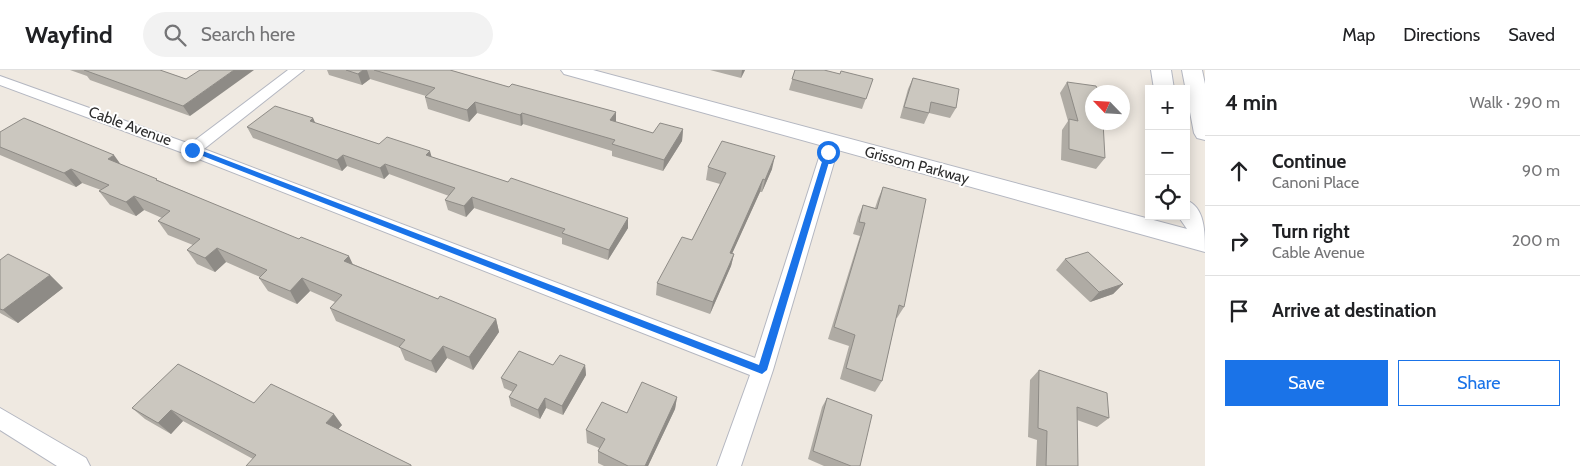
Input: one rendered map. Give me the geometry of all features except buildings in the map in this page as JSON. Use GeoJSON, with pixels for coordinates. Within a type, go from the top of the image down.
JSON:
{"type":"FeatureCollection","features":[{"type":"Feature","properties":{"kind":"main road","name":"Grissom Parkway"},"geometry":{"type":"LineString","coordinates":[[571,70],[1205,243]]}},
{"type":"Feature","properties":{"kind":"main road"},"geometry":{"type":"LineString","coordinates":[[1161,70],[1163,85]]}},
{"type":"Feature","properties":{"kind":"main road"},"geometry":{"type":"LineString","coordinates":[[1192,70],[1205,133]]}},
{"type":"Feature","properties":{"kind":"main road"},"geometry":{"type":"LineString","coordinates":[[1190,214],[1205,235]]}},
{"type":"Feature","properties":{"kind":"street"},"geometry":{"type":"LineString","coordinates":[[192,150],[298,70]]}},
{"type":"Feature","properties":{"kind":"street","name":"Cable Avenue"},"geometry":{"type":"LineString","coordinates":[[0,80],[192,150],[762,370]]}},
{"type":"Feature","properties":{"kind":"street"},"geometry":{"type":"LineString","coordinates":[[729,466],[762,370],[832,142]]}},
{"type":"Feature","properties":{"kind":"street"},"geometry":{"type":"LineString","coordinates":[[0,418],[78,466]]}},
{"type":"Feature","properties":{"kind":"route"},"geometry":{"type":"LineString","coordinates":[[192,150],[762,370],[828,152]]}}]}
